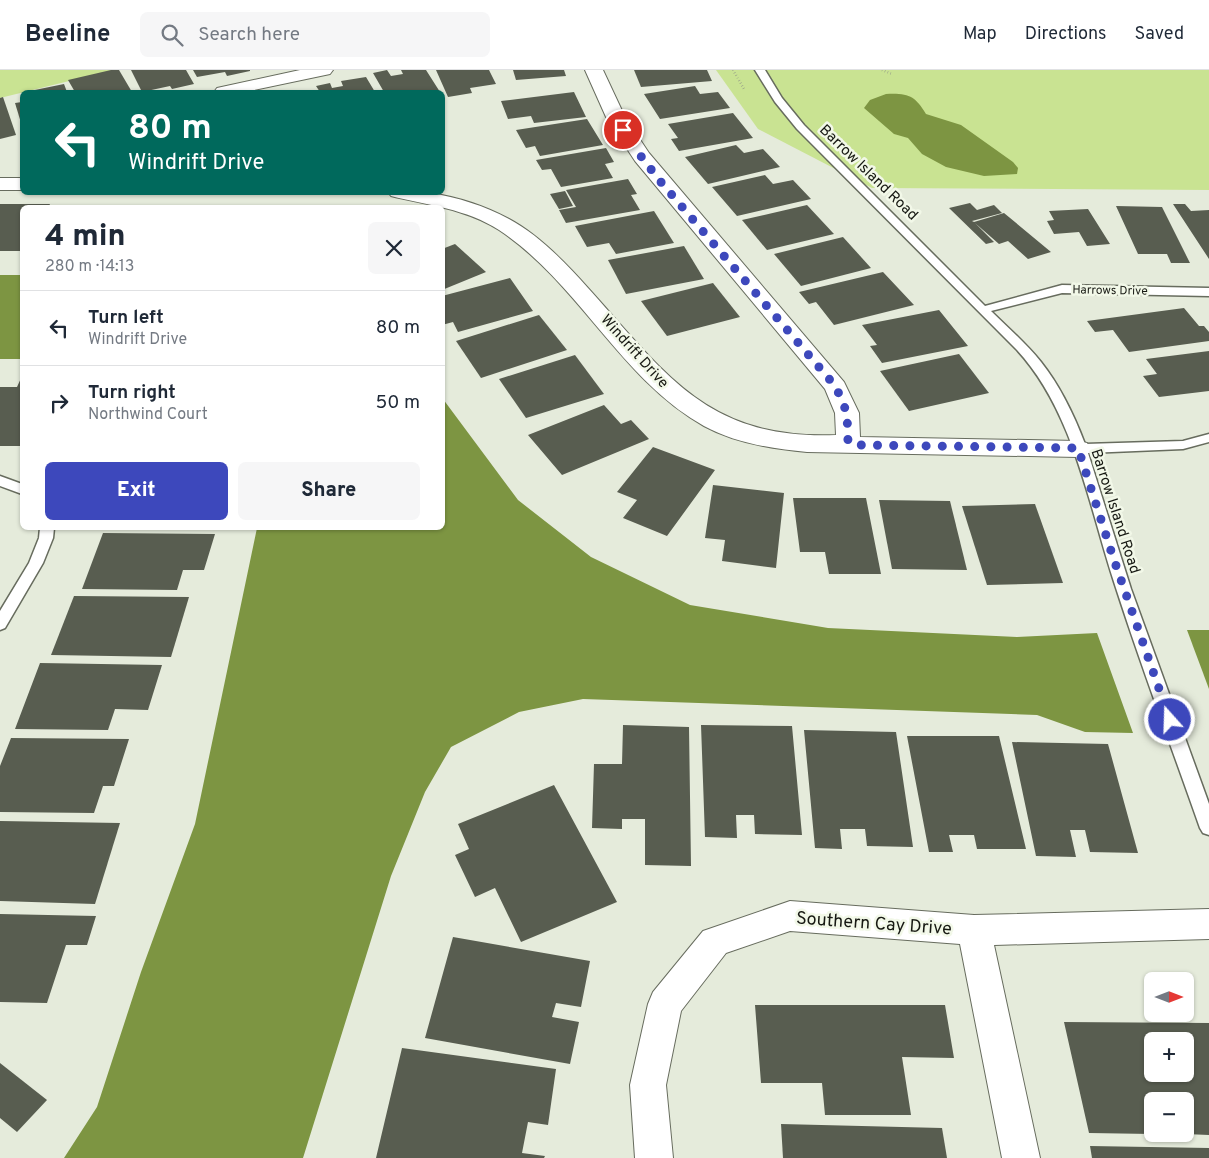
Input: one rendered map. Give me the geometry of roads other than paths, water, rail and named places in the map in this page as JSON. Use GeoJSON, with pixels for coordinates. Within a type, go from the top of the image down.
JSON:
{"type":"FeatureCollection","features":[{"type":"Feature","properties":{"kind":"street"},"geometry":{"type":"LineString","coordinates":[[232,90],[324,70]]}},
{"type":"Feature","properties":{"kind":"street"},"geometry":{"type":"LineString","coordinates":[[594,70],[609,104],[630,142],[660,181],[836,387],[847,413],[848,442]]}},
{"type":"Feature","properties":{"kind":"street"},"geometry":{"type":"LineString","coordinates":[[0,184],[20,184]]}},
{"type":"Feature","properties":{"kind":"street","name":"Windrift Drive"},"geometry":{"type":"LineString","coordinates":[[413,195],[442,201],[500,222],[546,255],[666,388],[712,420],[765,439],[807,444],[848,442],[859,445],[1078,448]]}},
{"type":"Feature","properties":{"kind":"street","name":"Southern Cay Drive"},"geometry":{"type":"LineString","coordinates":[[654,1158],[648,1085],[665,1004],[716,942],[790,916],[974,930],[1209,924]]}},
{"type":"Feature","properties":{"kind":"street","name":"Southern Cay Drive"},"geometry":{"type":"LineString","coordinates":[[974,930],[1021,1158]]}},
{"type":"Feature","properties":{"kind":"lane","name":"Barrow Island Road"},"geometry":{"type":"LineString","coordinates":[[760,70],[770,89],[789,115],[913,237],[983,310],[1013,337],[1044,374],[1063,409],[1078,448],[1113,557],[1209,828]]}},
{"type":"Feature","properties":{"kind":"lane","name":"Harrows Drive"},"geometry":{"type":"LineString","coordinates":[[983,310],[1062,289],[1209,292]]}},
{"type":"Feature","properties":{"kind":"lane"},"geometry":{"type":"LineString","coordinates":[[1078,448],[1183,445],[1209,438]]}},
{"type":"Feature","properties":{"kind":"lane"},"geometry":{"type":"LineString","coordinates":[[0,481],[20,488]]}},
{"type":"Feature","properties":{"kind":"lane"},"geometry":{"type":"LineString","coordinates":[[0,624],[37,560],[47,536],[47,530]]}}]}
